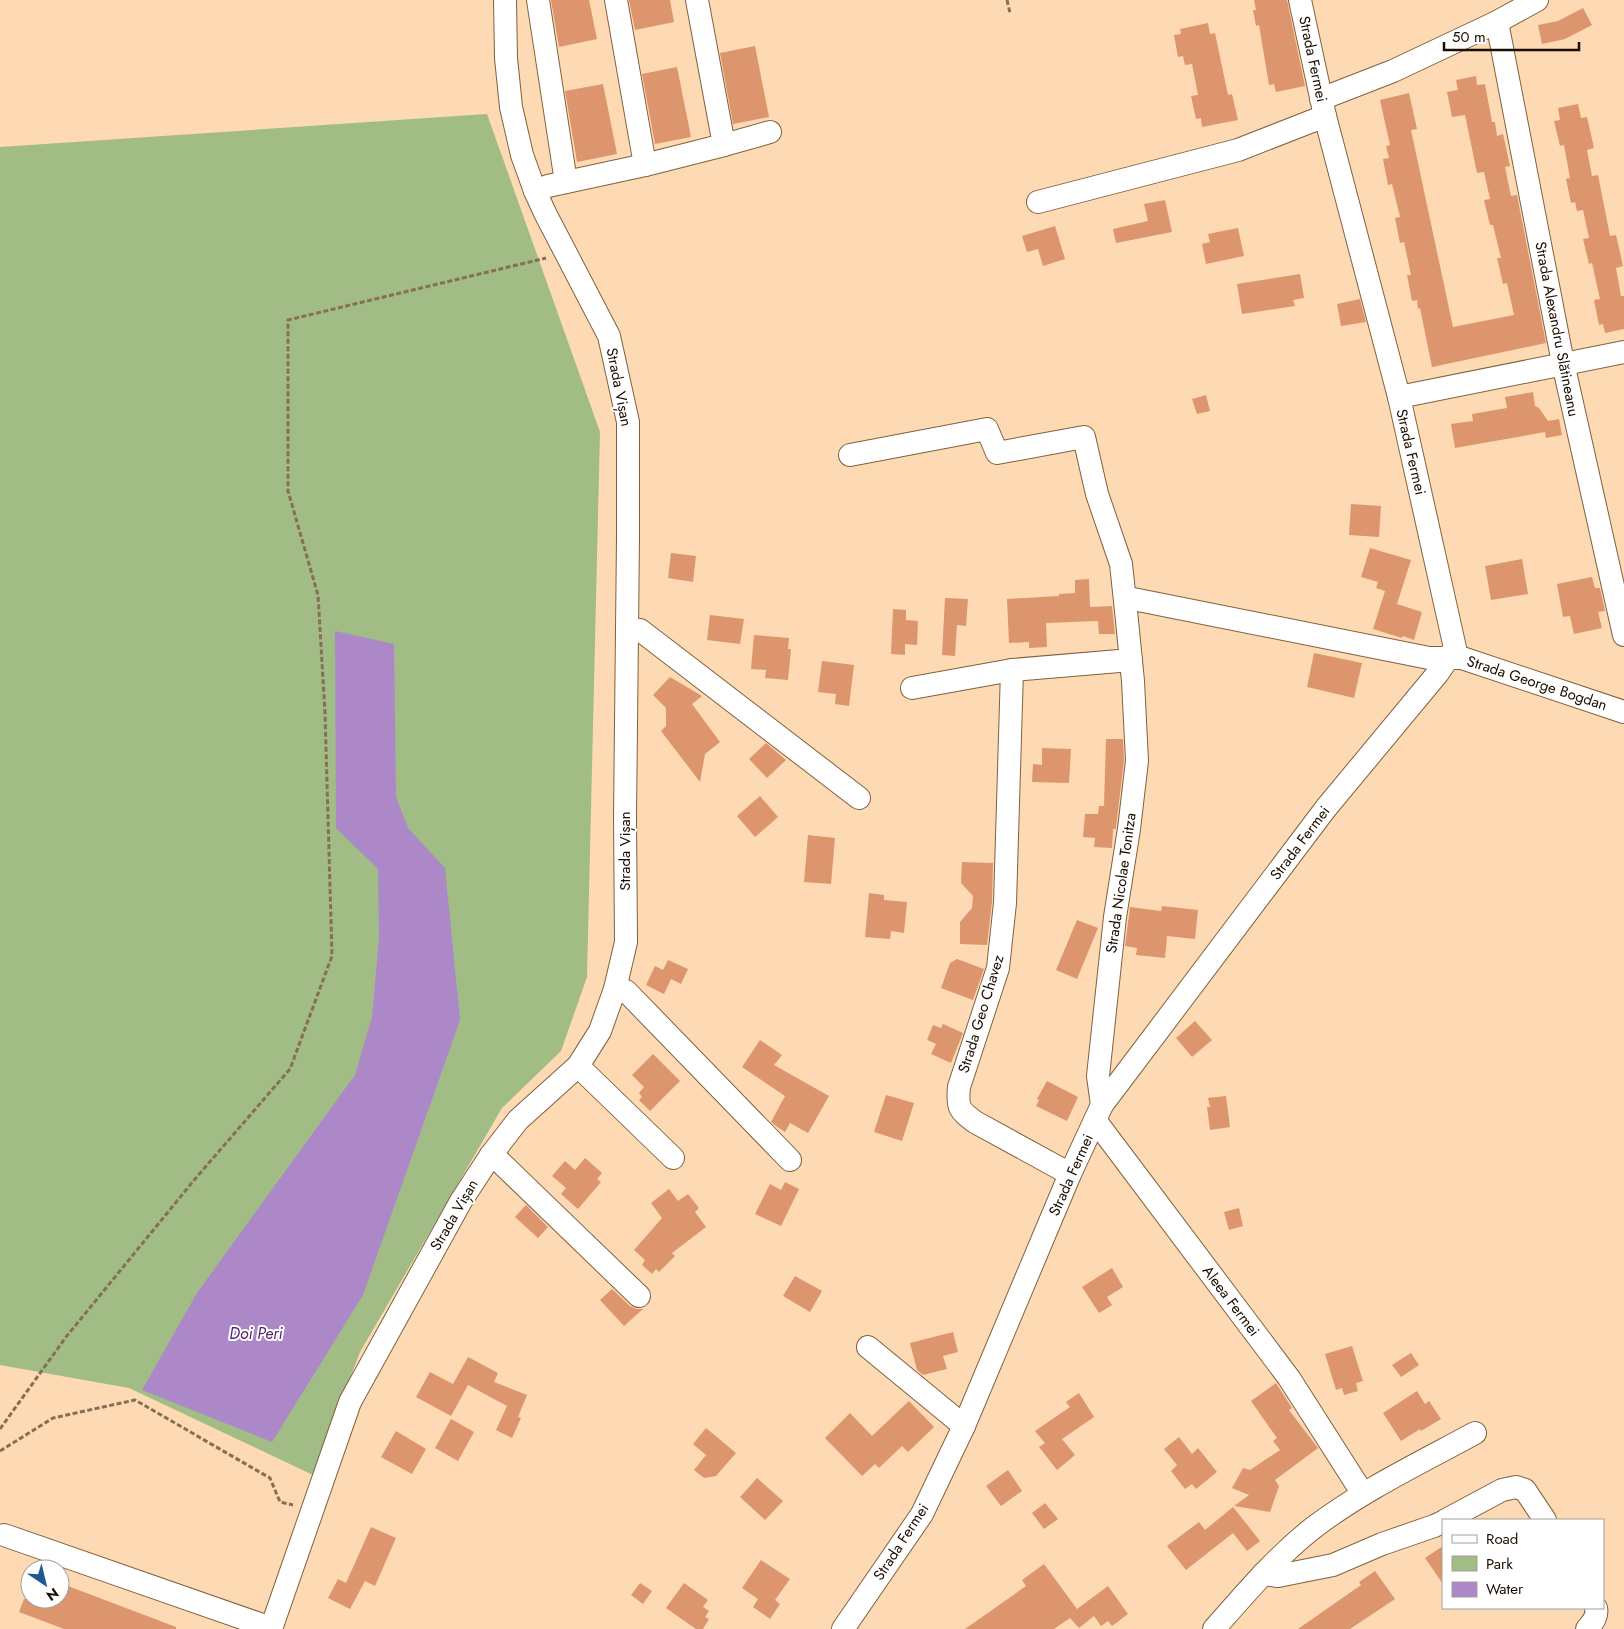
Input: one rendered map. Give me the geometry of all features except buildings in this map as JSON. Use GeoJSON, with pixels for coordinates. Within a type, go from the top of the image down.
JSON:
{"type":"FeatureCollection","features":[{"type":"Feature","properties":{"kind":"street","name":"Strada Vișan"},"geometry":{"type":"LineString","coordinates":[[271,1628],[350,1402],[461,1201],[491,1155],[518,1120],[578,1066],[600,1031],[615,988],[626,942],[628,422],[609,336],[535,190],[522,155],[511,107],[506,58],[506,0]]}},
{"type":"Feature","properties":{"kind":"street"},"geometry":{"type":"LineString","coordinates":[[538,0],[566,182]]}},
{"type":"Feature","properties":{"kind":"street"},"geometry":{"type":"LineString","coordinates":[[616,0],[646,166]]}},
{"type":"Feature","properties":{"kind":"street"},"geometry":{"type":"LineString","coordinates":[[697,0],[724,146]]}},
{"type":"Feature","properties":{"kind":"street","name":"Strada Fermei"},"geometry":{"type":"LineString","coordinates":[[843,1629],[922,1514],[964,1426],[1070,1174],[1098,1113],[1326,808],[1449,659],[1455,648],[1399,398],[1323,107],[1300,0]]}},
{"type":"Feature","properties":{"kind":"street"},"geometry":{"type":"LineString","coordinates":[[1038,202],[1238,150],[1497,22],[1537,0]]}},
{"type":"Feature","properties":{"kind":"street","name":"Strada Alexandru Slătineanu"},"geometry":{"type":"LineString","coordinates":[[1497,22],[1563,363],[1624,635]]}},
{"type":"Feature","properties":{"kind":"street"},"geometry":{"type":"LineString","coordinates":[[535,190],[646,166],[770,132]]}},
{"type":"Feature","properties":{"kind":"street"},"geometry":{"type":"LineString","coordinates":[[1399,398],[1624,352]]}},
{"type":"Feature","properties":{"kind":"street","name":"Strada Nicolae Tonitza"},"geometry":{"type":"LineString","coordinates":[[850,455],[987,429],[997,453],[1084,437],[1097,494],[1121,564],[1137,761],[1129,829],[1115,917],[1098,1076],[1098,1113]]}},
{"type":"Feature","properties":{"kind":"street","name":"Strada George Bogdan"},"geometry":{"type":"LineString","coordinates":[[1125,601],[1133,599],[1429,658],[1462,658],[1622,708]]}},
{"type":"Feature","properties":{"kind":"street"},"geometry":{"type":"LineString","coordinates":[[627,629],[640,630],[859,798]]}},
{"type":"Feature","properties":{"kind":"street"},"geometry":{"type":"LineString","coordinates":[[912,688],[1012,670],[1130,660]]}},
{"type":"Feature","properties":{"kind":"street","name":"Strada Geo Chavez"},"geometry":{"type":"LineString","coordinates":[[1012,670],[1005,903],[1001,948],[998,968],[959,1087],[957,1102],[962,1112],[975,1122],[1070,1174]]}},
{"type":"Feature","properties":{"kind":"street"},"geometry":{"type":"LineString","coordinates":[[615,988],[626,991],[790,1160]]}},
{"type":"Feature","properties":{"kind":"street"},"geometry":{"type":"LineString","coordinates":[[578,1066],[673,1158]]}},
{"type":"Feature","properties":{"kind":"street","name":"Aleea Fermei"},"geometry":{"type":"LineString","coordinates":[[1098,1113],[1289,1378],[1361,1491]]}},
{"type":"Feature","properties":{"kind":"street"},"geometry":{"type":"LineString","coordinates":[[491,1155],[639,1296]]}},
{"type":"Feature","properties":{"kind":"street"},"geometry":{"type":"LineString","coordinates":[[868,1346],[964,1426]]}},
{"type":"Feature","properties":{"kind":"street"},"geometry":{"type":"LineString","coordinates":[[1214,1629],[1262,1574],[1313,1528],[1361,1491],[1475,1433]]}},
{"type":"Feature","properties":{"kind":"street"},"geometry":{"type":"LineString","coordinates":[[1448,1519],[1502,1490],[1516,1487],[1525,1490],[1544,1519]]}},
{"type":"Feature","properties":{"kind":"street"},"geometry":{"type":"LineString","coordinates":[[1262,1574],[1278,1576],[1333,1565],[1382,1544],[1442,1522]]}},
{"type":"Feature","properties":{"kind":"street"},"geometry":{"type":"LineString","coordinates":[[1,1537],[224,1621],[271,1628]]}},
{"type":"Feature","properties":{"kind":"street"},"geometry":{"type":"LineString","coordinates":[[1587,1629],[1594,1622],[1596,1609]]}},
{"type":"Feature","properties":{"kind":"path"},"geometry":{"type":"LineString","coordinates":[[1007,0],[1010,13]]}},
{"type":"Feature","properties":{"kind":"path"},"geometry":{"type":"LineString","coordinates":[[0,1429],[66,1337],[195,1179],[290,1068],[332,956],[318,595],[288,491],[288,320],[566,253]]}},
{"type":"Feature","properties":{"kind":"path"},"geometry":{"type":"LineString","coordinates":[[0,1452],[53,1418],[135,1400],[270,1478],[280,1502],[313,1512]]}},
{"type":"Feature","properties":{"kind":"green space"},"geometry":{"type":"Polygon","coordinates":[[[487,114],[600,432],[587,977],[561,1051],[502,1108],[360,1352],[313,1475],[129,1388],[0,1365],[0,147],[487,114]]]}},
{"type":"Feature","properties":{"kind":"water","name":"Doi Peri"},"geometry":{"type":"Polygon","coordinates":[[[335,631],[394,644],[396,797],[408,828],[445,868],[460,1020],[363,1295],[272,1442],[142,1390],[197,1293],[355,1075],[372,1017],[379,938],[378,869],[336,828],[335,631]]]}}]}
